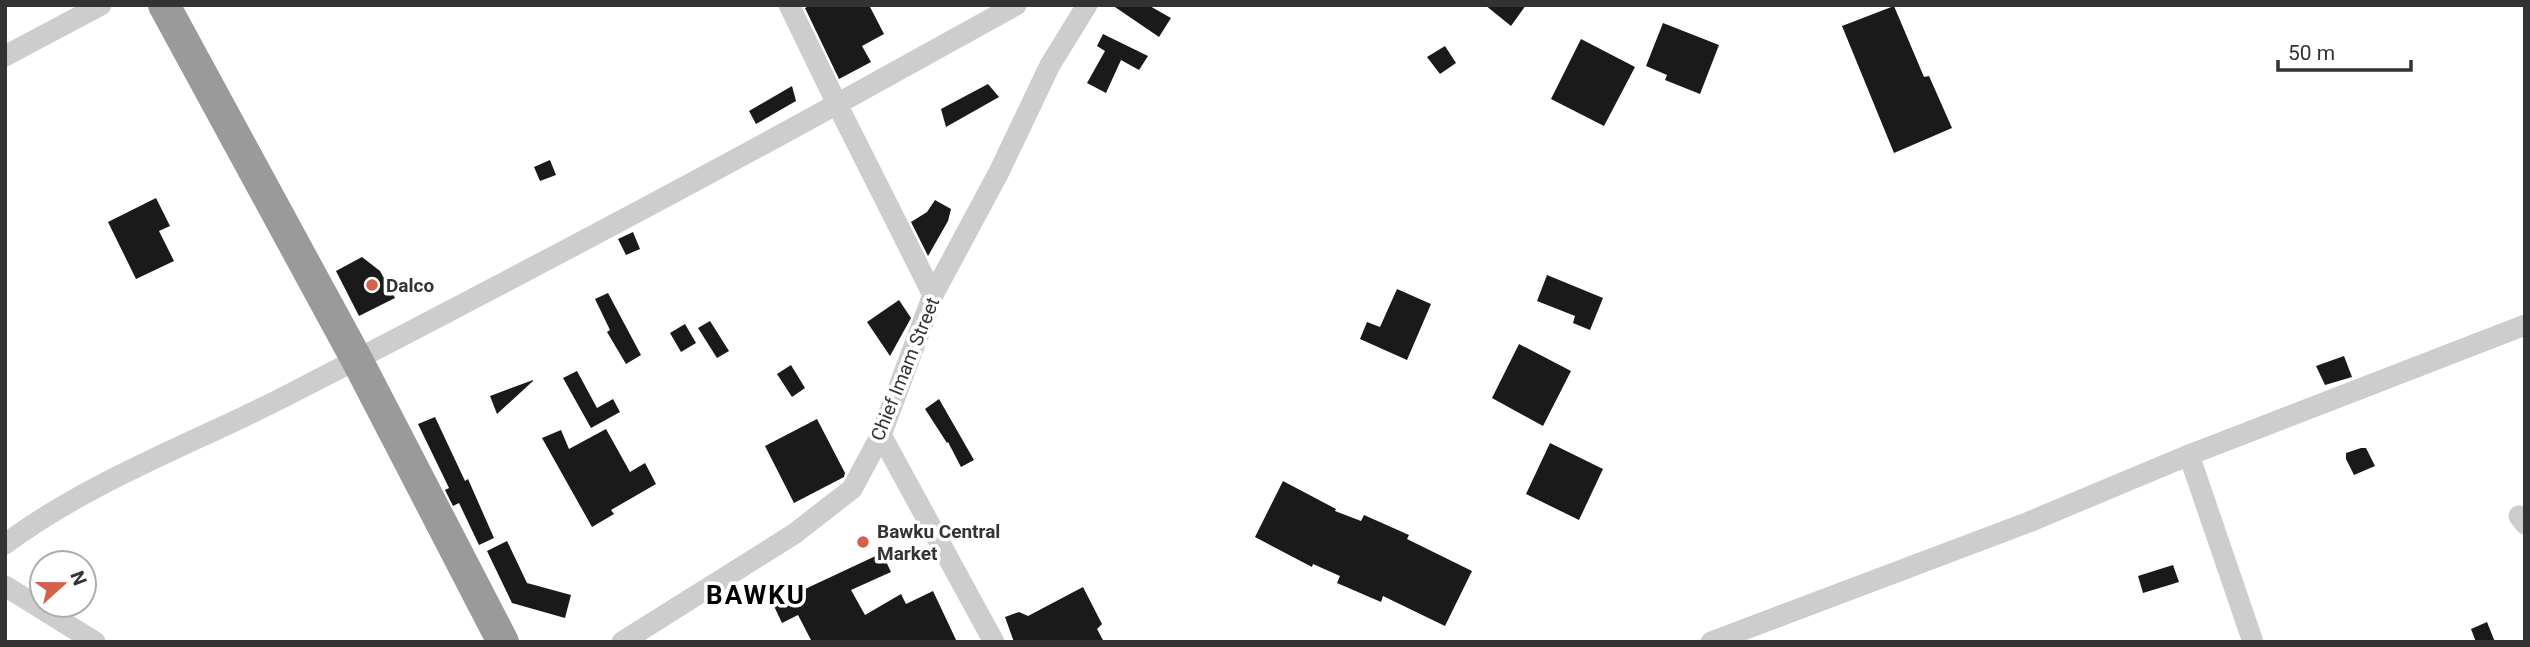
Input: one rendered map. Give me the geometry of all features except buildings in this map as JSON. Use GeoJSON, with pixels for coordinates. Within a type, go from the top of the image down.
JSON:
{"type":"FeatureCollection","features":[{"type":"Feature","properties":{"kind":"highway"},"geometry":{"type":"LineString","coordinates":[[164,5],[357,360],[503,642]]}},
{"type":"Feature","properties":{"kind":"street"},"geometry":{"type":"LineString","coordinates":[[5,56],[75,11],[101,5]]}},
{"type":"Feature","properties":{"kind":"street"},"geometry":{"type":"LineString","coordinates":[[789,5],[933,295]]}},
{"type":"Feature","properties":{"kind":"street"},"geometry":{"type":"LineString","coordinates":[[5,544],[29,526],[123,474],[357,360],[701,179],[1016,5]]}},
{"type":"Feature","properties":{"kind":"street","name":"Chief Imam Street"},"geometry":{"type":"LineString","coordinates":[[622,642],[794,534],[852,489],[881,435],[933,295],[999,172],[1050,65],[1087,5]]}},
{"type":"Feature","properties":{"kind":"street"},"geometry":{"type":"LineString","coordinates":[[1712,642],[2029,522],[2189,455],[2525,325]]}},
{"type":"Feature","properties":{"kind":"street"},"geometry":{"type":"LineString","coordinates":[[881,435],[993,642]]}},
{"type":"Feature","properties":{"kind":"street"},"geometry":{"type":"LineString","coordinates":[[2189,455],[2253,642]]}},
{"type":"Feature","properties":{"kind":"street"},"geometry":{"type":"LineString","coordinates":[[5,586],[95,642]]}},
{"type":"Feature","properties":{"kind":"place","name":"Dalco"},"geometry":{"type":"Point","coordinates":[372,285]}},
{"type":"Feature","properties":{"kind":"place","name":"Bawku Central Market"},"geometry":{"type":"Point","coordinates":[863,542]}},
{"type":"Feature","properties":{"kind":"district","name":"BAWKU"},"geometry":{"type":"Point","coordinates":[756,595]}}]}
